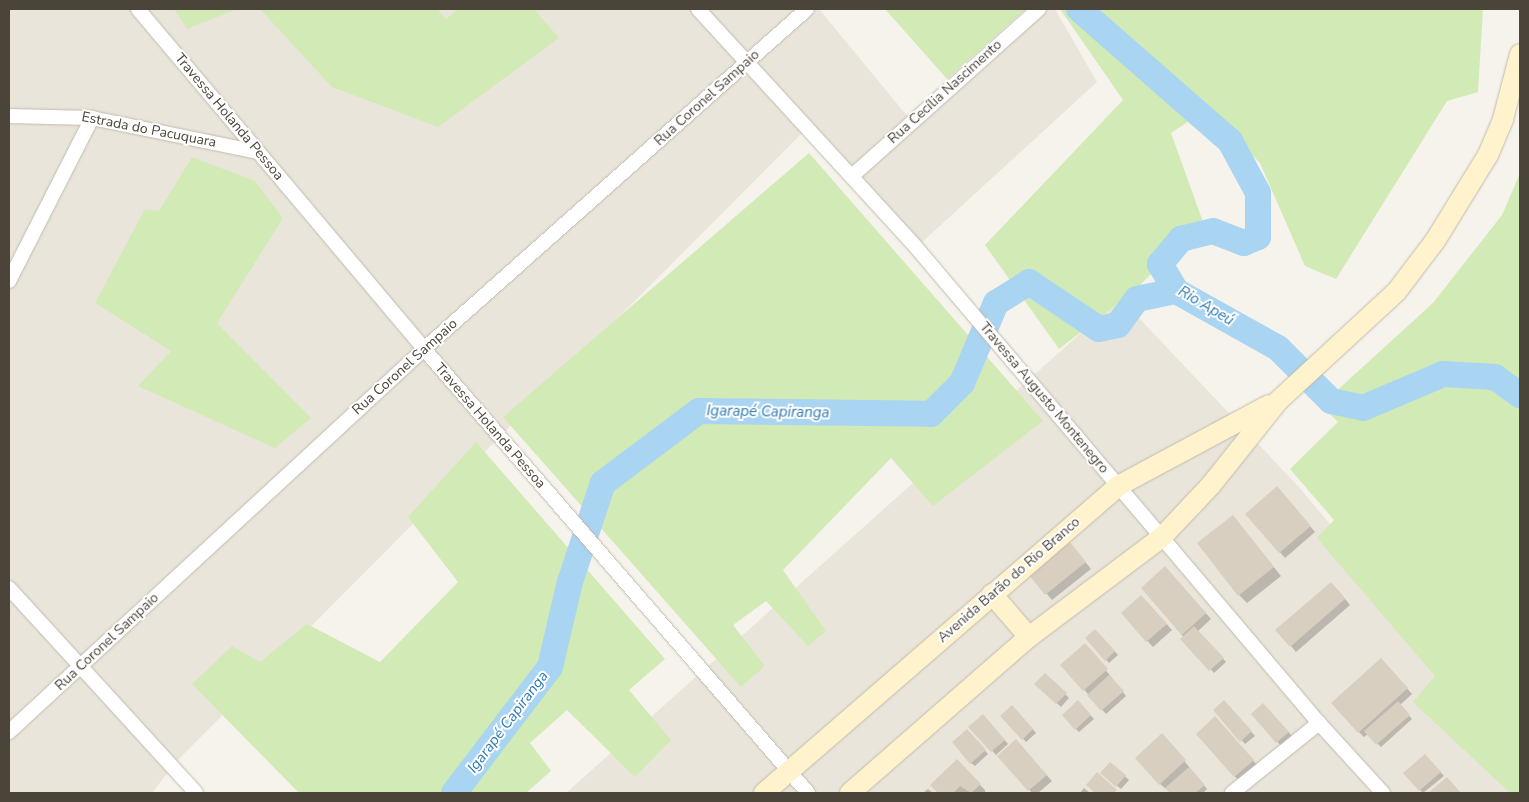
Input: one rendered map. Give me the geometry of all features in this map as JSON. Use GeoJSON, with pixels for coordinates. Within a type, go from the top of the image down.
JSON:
{"type":"FeatureCollection","features":[{"type":"Feature","properties":{"kind":"main road","name":"Avenida Barão do Rio Branco"},"geometry":{"type":"LineString","coordinates":[[850,793],[1029,637],[1162,536],[1210,485],[1284,395],[1317,367],[1397,291],[1469,190],[1503,119],[1520,54]]}},
{"type":"Feature","properties":{"kind":"main road","name":"Avenida Barão do Rio Branco"},"geometry":{"type":"LineString","coordinates":[[764,793],[1118,486],[1284,395]]}},
{"type":"Feature","properties":{"kind":"main road"},"geometry":{"type":"LineString","coordinates":[[992,594],[1029,637]]}},
{"type":"Feature","properties":{"kind":"street","name":"Travessa Holanda Pessoa"},"geometry":{"type":"LineString","coordinates":[[138,9],[424,349],[808,793]]}},
{"type":"Feature","properties":{"kind":"street","name":"Travessa Augusto Montenegro"},"geometry":{"type":"LineString","coordinates":[[698,9],[852,176],[968,308],[1318,722],[1383,793]]}},
{"type":"Feature","properties":{"kind":"street","name":"Rua Coronel Sampaio"},"geometry":{"type":"LineString","coordinates":[[9,732],[424,349],[806,9]]}},
{"type":"Feature","properties":{"kind":"street","name":"Rua Cecília Nascimento"},"geometry":{"type":"LineString","coordinates":[[852,176],[1039,9]]}},
{"type":"Feature","properties":{"kind":"street","name":"Estrada do Pacuquara"},"geometry":{"type":"LineString","coordinates":[[9,116],[92,118],[258,152]]}},
{"type":"Feature","properties":{"kind":"street"},"geometry":{"type":"LineString","coordinates":[[9,281],[92,118]]}},
{"type":"Feature","properties":{"kind":"street"},"geometry":{"type":"LineString","coordinates":[[9,588],[196,793]]}},
{"type":"Feature","properties":{"kind":"street"},"geometry":{"type":"LineString","coordinates":[[1232,793],[1318,722]]}},
{"type":"Feature","properties":{"kind":"shaded area"},"geometry":{"type":"Polygon","coordinates":[[[9,9],[819,9],[908,117],[1031,9],[1055,9],[1097,82],[919,245],[811,124],[176,762],[152,793],[9,793],[9,9]]]}},
{"type":"Feature","properties":{"kind":"shaded area"},"geometry":{"type":"Polygon","coordinates":[[[1120,298],[1298,486],[1520,750],[1520,793],[566,793],[1120,298]]]}},
{"type":"Feature","properties":{"kind":"green space"},"geometry":{"type":"Polygon","coordinates":[[[174,9],[237,9],[187,29],[174,9]]]}},
{"type":"Feature","properties":{"kind":"green space"},"geometry":{"type":"Polygon","coordinates":[[[260,9],[437,9],[446,19],[458,9],[534,9],[559,38],[438,127],[332,87],[260,9]]]}},
{"type":"Feature","properties":{"kind":"green space"},"geometry":{"type":"Polygon","coordinates":[[[885,9],[1026,9],[947,79],[885,9]]]}},
{"type":"Feature","properties":{"kind":"green space"},"geometry":{"type":"Polygon","coordinates":[[[1060,9],[1483,9],[1478,92],[1447,101],[1336,279],[1305,266],[1260,163],[1207,109],[1171,133],[1203,222],[1133,292],[1059,349],[985,245],[1123,100],[1060,9]]]}},
{"type":"Feature","properties":{"kind":"green space"},"geometry":{"type":"Polygon","coordinates":[[[809,153],[1043,421],[933,506],[891,458],[783,570],[826,631],[808,646],[766,601],[733,625],[765,666],[741,687],[503,417],[809,153]]]}},
{"type":"Feature","properties":{"kind":"green space"},"geometry":{"type":"Polygon","coordinates":[[[192,157],[255,181],[283,218],[217,323],[311,418],[275,448],[138,386],[171,351],[95,303],[145,209],[159,211],[192,157]]]}},
{"type":"Feature","properties":{"kind":"green space"},"geometry":{"type":"Polygon","coordinates":[[[1520,173],[1520,793],[1510,793],[1413,702],[1435,676],[1317,538],[1334,520],[1290,469],[1338,422],[1321,405],[1433,303],[1502,215],[1520,173]]]}},
{"type":"Feature","properties":{"kind":"green space"},"geometry":{"type":"Polygon","coordinates":[[[476,442],[665,659],[629,690],[671,740],[635,777],[567,710],[530,743],[551,771],[526,793],[299,793],[192,684],[232,646],[260,662],[307,624],[380,662],[458,582],[408,517],[476,442]]]}},
{"type":"Feature","properties":{"kind":"building"},"geometry":{"type":"Polygon","coordinates":[[[1277,486],[1311,526],[1279,553],[1245,514],[1277,486]]]}},
{"type":"Feature","properties":{"kind":"building"},"geometry":{"type":"Polygon","coordinates":[[[1233,515],[1274,567],[1238,596],[1197,543],[1233,515]]]}},
{"type":"Feature","properties":{"kind":"building"},"geometry":{"type":"Polygon","coordinates":[[[1070,542],[1086,562],[1045,595],[1029,575],[1070,542]]]}},
{"type":"Feature","properties":{"kind":"building"},"geometry":{"type":"Polygon","coordinates":[[[1165,566],[1206,613],[1182,635],[1141,588],[1165,566]]]}},
{"type":"Feature","properties":{"kind":"building"},"geometry":{"type":"Polygon","coordinates":[[[1331,582],[1345,599],[1290,647],[1275,630],[1331,582]]]}},
{"type":"Feature","properties":{"kind":"building"},"geometry":{"type":"Polygon","coordinates":[[[1141,595],[1167,624],[1146,642],[1121,613],[1141,595]]]}},
{"type":"Feature","properties":{"kind":"building"},"geometry":{"type":"Polygon","coordinates":[[[1194,626],[1224,658],[1209,671],[1180,639],[1194,626]]]}},
{"type":"Feature","properties":{"kind":"building"},"geometry":{"type":"Polygon","coordinates":[[[1095,629],[1115,651],[1105,661],[1085,638],[1095,629]]]}},
{"type":"Feature","properties":{"kind":"building"},"geometry":{"type":"Polygon","coordinates":[[[1085,643],[1108,669],[1083,691],[1060,665],[1085,643]]]}},
{"type":"Feature","properties":{"kind":"building"},"geometry":{"type":"Polygon","coordinates":[[[1381,658],[1408,688],[1358,733],[1331,703],[1381,658]]]}},
{"type":"Feature","properties":{"kind":"building"},"geometry":{"type":"Polygon","coordinates":[[[1045,673],[1067,693],[1056,704],[1034,684],[1045,673]]]}},
{"type":"Feature","properties":{"kind":"building"},"geometry":{"type":"Polygon","coordinates":[[[1109,675],[1124,691],[1101,711],[1087,695],[1109,675]]]}},
{"type":"Feature","properties":{"kind":"building"},"geometry":{"type":"Polygon","coordinates":[[[1078,700],[1091,715],[1075,730],[1062,715],[1078,700]]]}},
{"type":"Feature","properties":{"kind":"building"},"geometry":{"type":"Polygon","coordinates":[[[1224,700],[1252,731],[1240,742],[1213,710],[1224,700]]]}},
{"type":"Feature","properties":{"kind":"building"},"geometry":{"type":"Polygon","coordinates":[[[1398,701],[1410,715],[1376,745],[1364,731],[1398,701]]]}},
{"type":"Feature","properties":{"kind":"building"},"geometry":{"type":"Polygon","coordinates":[[[1263,703],[1289,732],[1276,743],[1251,714],[1263,703]]]}},
{"type":"Feature","properties":{"kind":"building"},"geometry":{"type":"Polygon","coordinates":[[[1012,705],[1033,729],[1022,740],[1000,716],[1012,705]]]}},
{"type":"Feature","properties":{"kind":"building"},"geometry":{"type":"Polygon","coordinates":[[[983,714],[1005,740],[991,752],[968,727],[983,714]]]}},
{"type":"Feature","properties":{"kind":"building"},"geometry":{"type":"Polygon","coordinates":[[[1215,716],[1254,760],[1234,777],[1196,734],[1215,716]]]}},
{"type":"Feature","properties":{"kind":"building"},"geometry":{"type":"Polygon","coordinates":[[[967,729],[986,750],[970,764],[952,742],[967,729]]]}},
{"type":"Feature","properties":{"kind":"building"},"geometry":{"type":"Polygon","coordinates":[[[1162,733],[1186,760],[1159,785],[1135,758],[1162,733]]]}},
{"type":"Feature","properties":{"kind":"building"},"geometry":{"type":"Polygon","coordinates":[[[1016,739],[1047,775],[1028,791],[997,756],[1016,739]]]}},
{"type":"Feature","properties":{"kind":"building"},"geometry":{"type":"Polygon","coordinates":[[[1425,754],[1441,772],[1419,791],[1403,773],[1425,754]]]}},
{"type":"Feature","properties":{"kind":"building"},"geometry":{"type":"Polygon","coordinates":[[[957,759],[981,784],[971,793],[960,786],[953,793],[938,793],[930,785],[957,759]]]}},
{"type":"Feature","properties":{"kind":"building"},"geometry":{"type":"Polygon","coordinates":[[[1110,762],[1126,775],[1116,787],[1100,773],[1110,762]]]}},
{"type":"Feature","properties":{"kind":"building"},"geometry":{"type":"Polygon","coordinates":[[[1189,767],[1205,785],[1195,793],[1170,793],[1165,788],[1189,767]]]}},
{"type":"Feature","properties":{"kind":"building"},"geometry":{"type":"Polygon","coordinates":[[[1097,772],[1117,790],[1114,793],[1095,793],[1086,785],[1097,772]]]}},
{"type":"Feature","properties":{"kind":"building"},"geometry":{"type":"Polygon","coordinates":[[[1447,777],[1461,793],[1428,793],[1447,777]]]}},
{"type":"Feature","properties":{"kind":"waterway","name":"Rio Apeú"},"geometry":{"type":"LineString","coordinates":[[1079,9],[1230,141],[1258,193],[1258,237],[1244,243],[1213,231],[1181,239],[1160,264],[1176,291],[1278,348],[1331,401],[1363,408],[1443,374],[1495,377],[1520,395]]}},
{"type":"Feature","properties":{"kind":"waterway","name":"Igarapé Capiranga"},"geometry":{"type":"LineString","coordinates":[[454,793],[550,667],[570,582],[603,483],[699,411],[931,414],[962,383],[996,303],[1029,282],[1099,329],[1118,325],[1137,299],[1176,291]]}}]}
